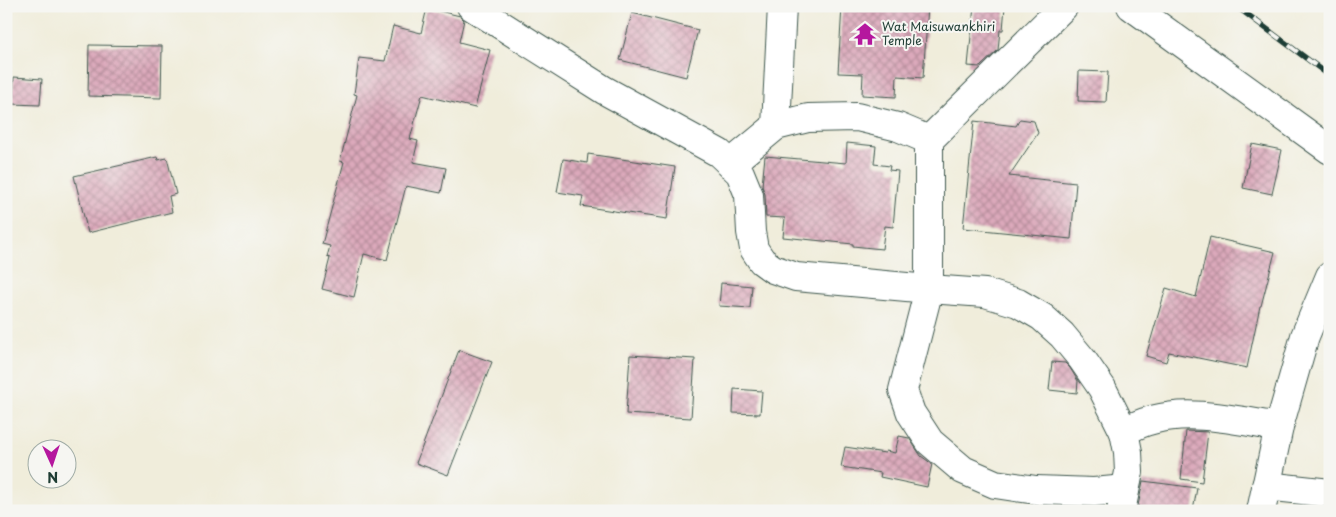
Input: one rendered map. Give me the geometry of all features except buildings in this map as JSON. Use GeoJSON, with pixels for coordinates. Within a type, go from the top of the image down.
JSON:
{"type":"FeatureCollection","features":[{"type":"Feature","properties":{"kind":"street"},"geometry":{"type":"LineString","coordinates":[[471,6],[604,90],[719,153],[740,173],[749,195],[754,249],[762,261],[773,269],[796,277],[929,289],[985,293],[1018,303],[1042,317],[1062,335],[1082,359],[1102,388],[1124,432],[1129,472],[1123,500],[1084,492],[1036,490],[995,484],[963,470],[930,442],[911,413],[903,390],[929,289],[929,140],[1064,6]]}},
{"type":"Feature","properties":{"kind":"street"},"geometry":{"type":"LineString","coordinates":[[776,126],[782,6]]}},
{"type":"Feature","properties":{"kind":"street"},"geometry":{"type":"LineString","coordinates":[[1131,6],[1330,150]]}},
{"type":"Feature","properties":{"kind":"street"},"geometry":{"type":"LineString","coordinates":[[730,164],[776,126],[808,118],[857,117],[898,127],[929,140]]}},
{"type":"Feature","properties":{"kind":"street"},"geometry":{"type":"LineString","coordinates":[[1330,276],[1305,336],[1279,427],[1264,499],[1330,493]]}},
{"type":"Feature","properties":{"kind":"street"},"geometry":{"type":"LineString","coordinates":[[1124,432],[1154,420],[1186,414],[1279,427]]}},
{"type":"Feature","properties":{"kind":"railway"},"geometry":{"type":"LineString","coordinates":[[1236,6],[1330,76]]}},
{"type":"Feature","properties":{"kind":"place","name":"Wat Maisuwankhiri Temple"},"geometry":{"type":"Point","coordinates":[865,34]}}]}
